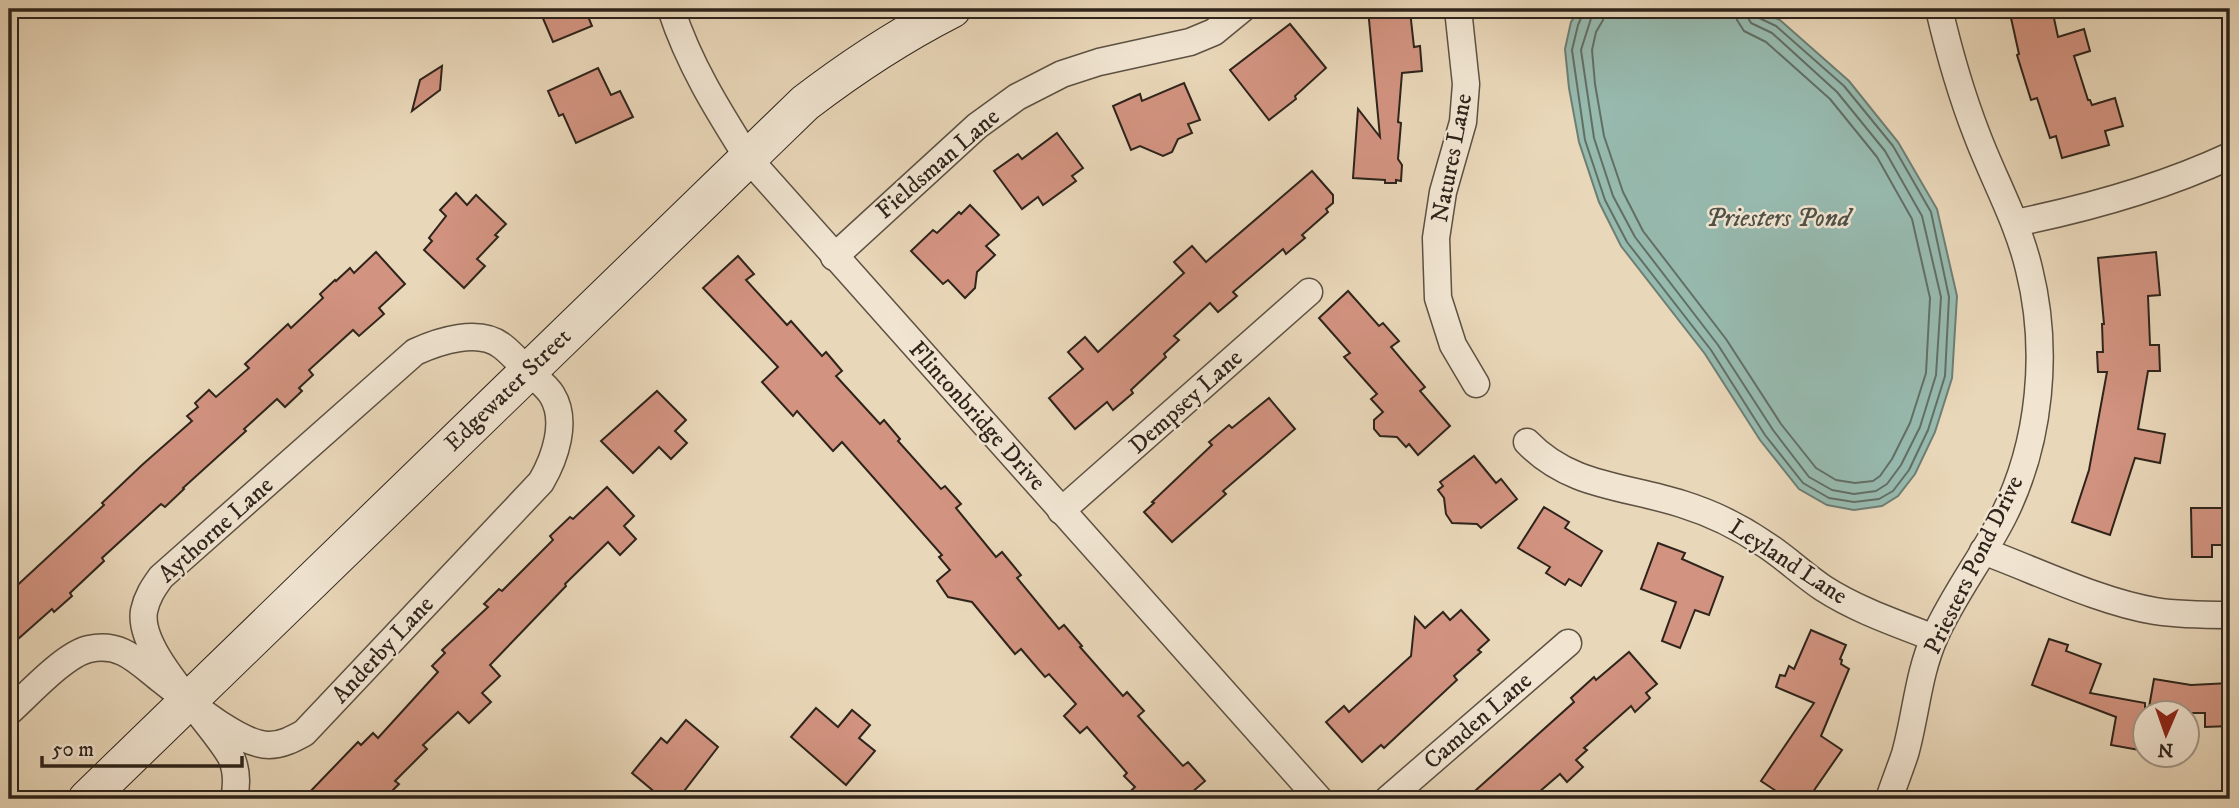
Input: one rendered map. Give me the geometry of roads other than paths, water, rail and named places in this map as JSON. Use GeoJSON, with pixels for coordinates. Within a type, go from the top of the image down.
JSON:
{"type":"FeatureCollection","features":[{"type":"Feature","properties":{"kind":"street","name":"Flintonbridge Drive"},"geometry":{"type":"LineString","coordinates":[[671,9],[706,93],[748,158],[1319,799]]}},
{"type":"Feature","properties":{"kind":"street","name":"Edgewater Street"},"geometry":{"type":"LineString","coordinates":[[87,799],[805,103],[909,30],[952,9]]}},
{"type":"Feature","properties":{"kind":"street","name":"Fieldsman Lane"},"geometry":{"type":"LineString","coordinates":[[834,257],[977,125],[1017,97],[1062,74],[1099,62],[1190,41],[1214,32],[1242,9]]}},
{"type":"Feature","properties":{"kind":"street","name":"Natures Lane"},"geometry":{"type":"LineString","coordinates":[[1458,9],[1466,85],[1463,122],[1443,192],[1436,238],[1438,298],[1453,345],[1476,384]]}},
{"type":"Feature","properties":{"kind":"street","name":"Priesters Pond Drive"},"geometry":{"type":"LineString","coordinates":[[1889,799],[1905,754],[1923,668],[1934,638],[1952,600],[2004,515],[2023,466],[2035,419],[2040,370],[2038,320],[2029,269],[2015,223],[1977,135],[1951,59],[1938,9]]}},
{"type":"Feature","properties":{"kind":"street"},"geometry":{"type":"LineString","coordinates":[[2015,223],[2068,212],[2140,191],[2230,156]]}},
{"type":"Feature","properties":{"kind":"street","name":"Dempsey Lane"},"geometry":{"type":"LineString","coordinates":[[1061,511],[1309,292]]}},
{"type":"Feature","properties":{"kind":"street","name":"Aythorne Lane"},"geometry":{"type":"LineString","coordinates":[[190,701],[153,651],[145,634],[146,604],[149,594],[161,578],[415,352],[450,339],[463,337],[488,340],[500,344],[527,370]]}},
{"type":"Feature","properties":{"kind":"street","name":"Anderby Lane"},"geometry":{"type":"LineString","coordinates":[[190,701],[249,742],[269,745],[288,742],[304,733],[541,481],[552,463],[558,439],[558,415],[552,395],[527,370]]}},
{"type":"Feature","properties":{"kind":"street","name":"Leyland Lane"},"geometry":{"type":"LineString","coordinates":[[1527,442],[1539,455],[1578,477],[1682,504],[1724,520],[1764,543],[1823,587],[1863,609],[1934,638]]}},
{"type":"Feature","properties":{"kind":"street"},"geometry":{"type":"LineString","coordinates":[[1983,551],[2109,599],[2153,611],[2230,615]]}},
{"type":"Feature","properties":{"kind":"street","name":"Camden Lane"},"geometry":{"type":"LineString","coordinates":[[1388,799],[1568,643]]}},
{"type":"Feature","properties":{"kind":"street"},"geometry":{"type":"LineString","coordinates":[[9,712],[71,656],[88,649],[109,648],[130,654],[190,701],[232,758],[237,779],[234,799]]}},
{"type":"Feature","properties":{"kind":"water","name":"Priesters Pond"},"geometry":{"type":"Polygon","coordinates":[[[1580,9],[1755,9],[1780,20],[1849,81],[1898,142],[1937,209],[1957,296],[1952,378],[1935,432],[1915,474],[1898,496],[1882,506],[1854,510],[1827,505],[1799,489],[1760,440],[1705,354],[1621,246],[1599,202],[1579,142],[1569,88],[1565,49],[1571,22],[1580,9]]]}}]}
